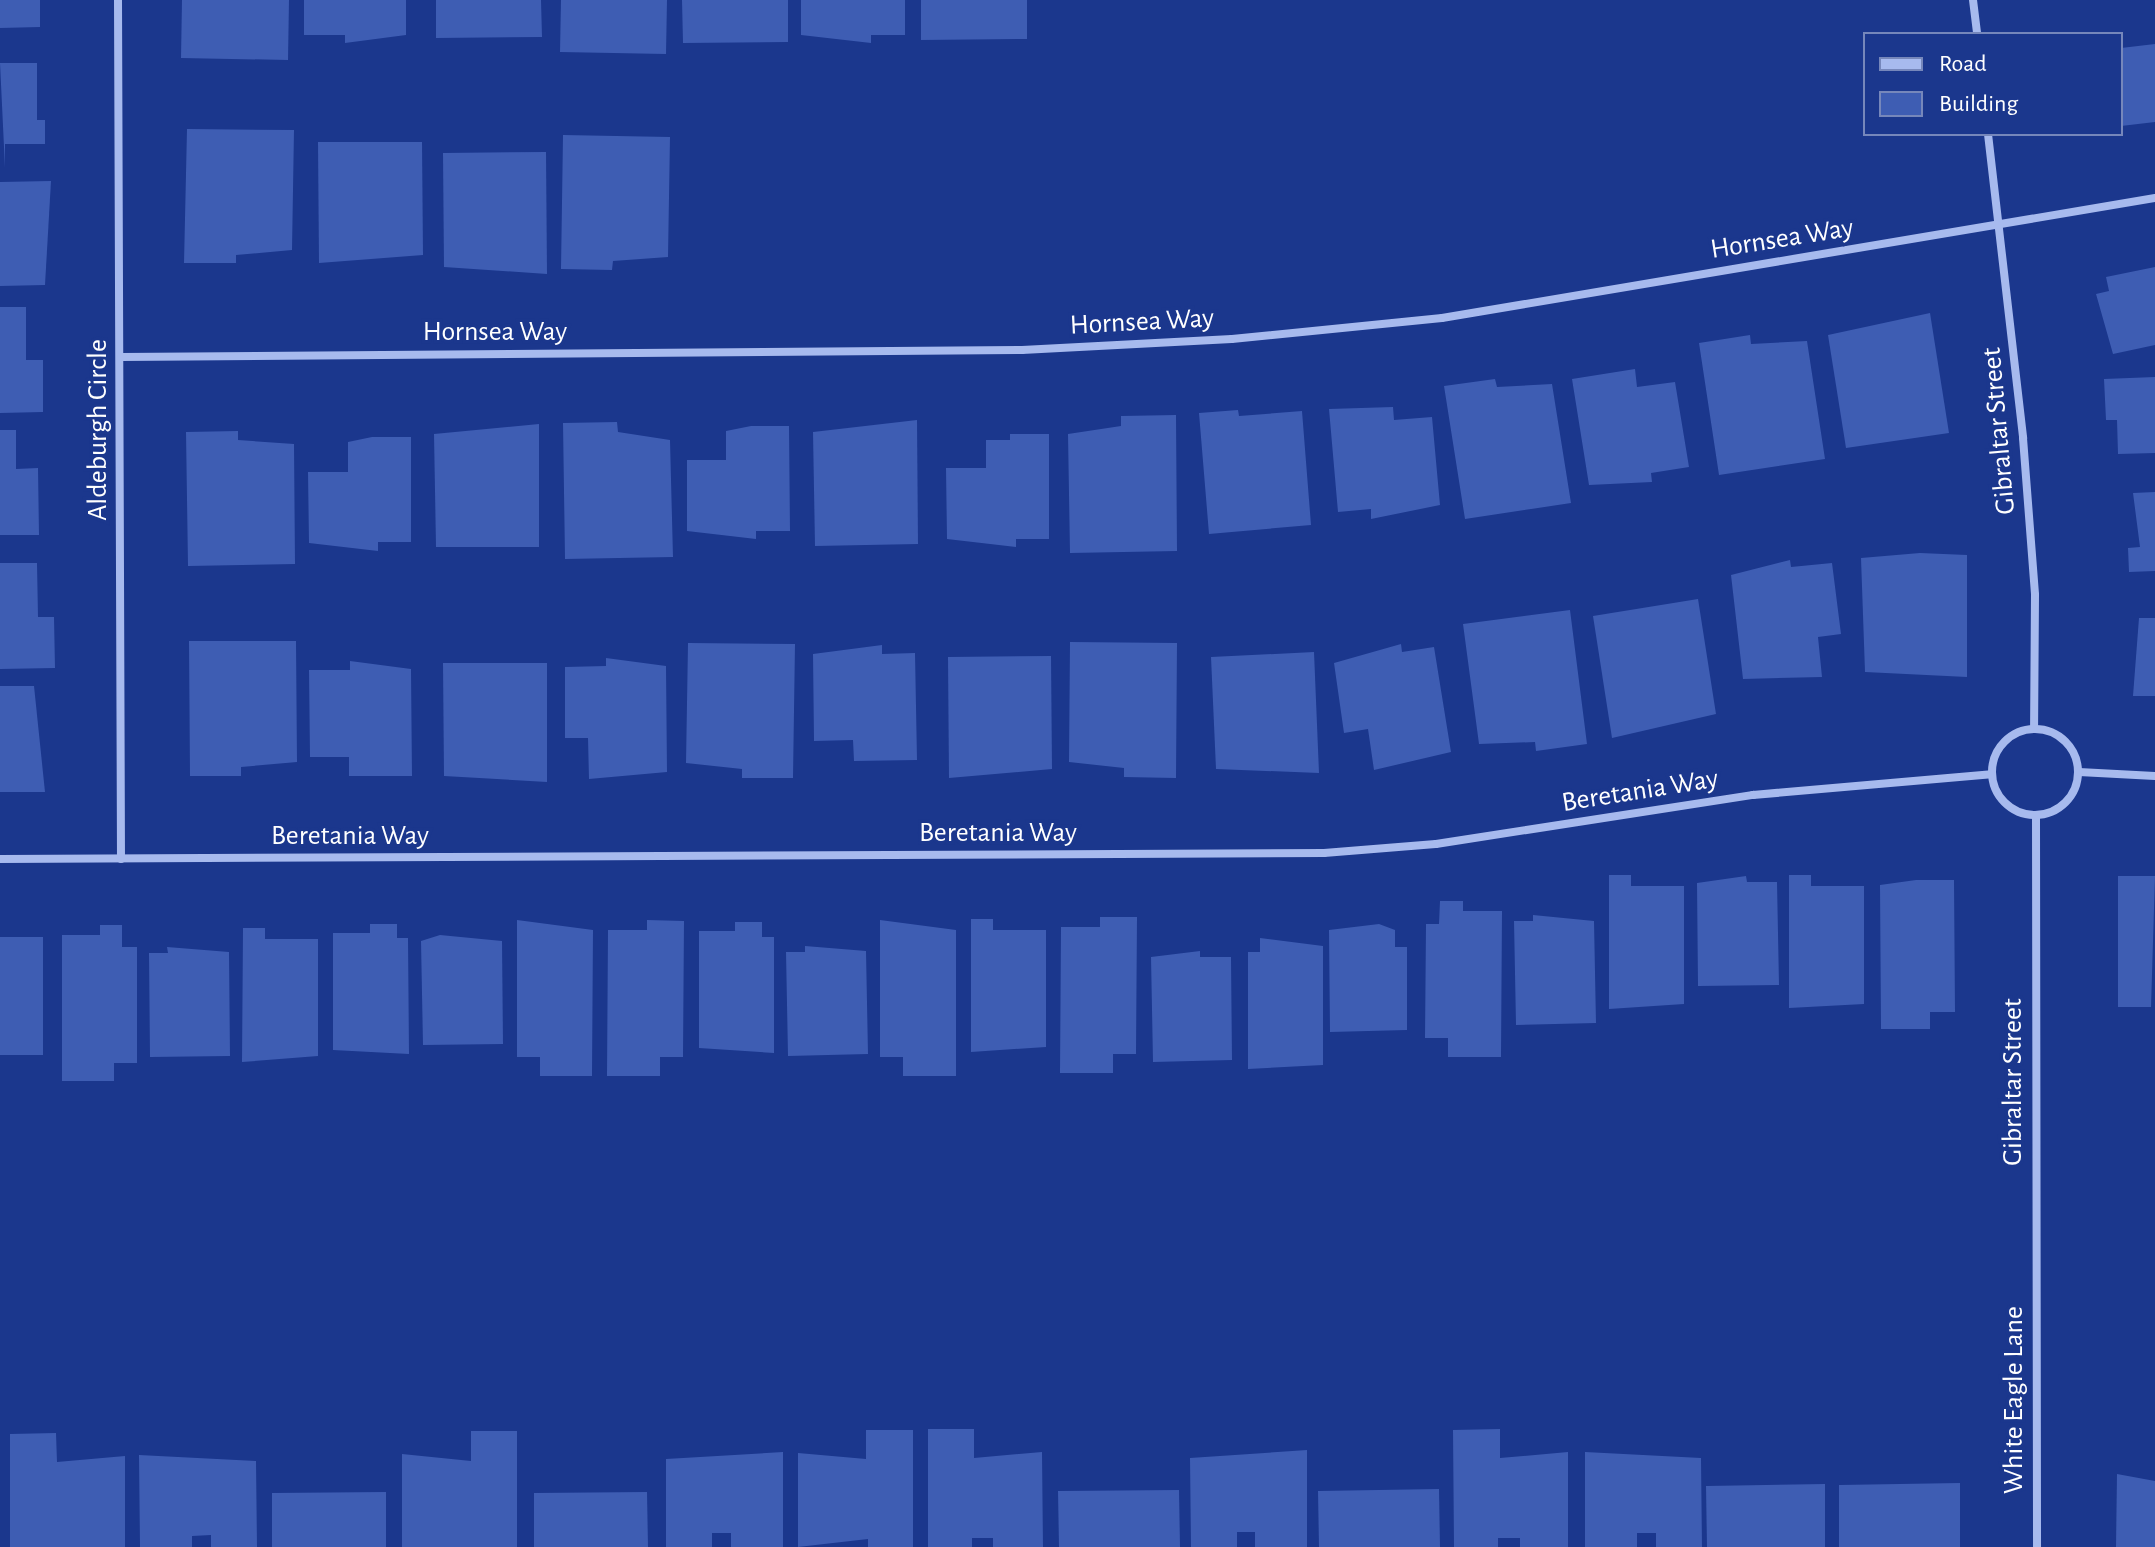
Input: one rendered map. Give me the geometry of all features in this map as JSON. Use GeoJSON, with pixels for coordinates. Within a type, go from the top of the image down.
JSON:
{"type":"FeatureCollection","features":[{"type":"Feature","properties":{"kind":"street","name":"Aldeburgh Circle"},"geometry":{"type":"LineString","coordinates":[[118,0],[121,859]]}},
{"type":"Feature","properties":{"kind":"street"},"geometry":{"type":"LineString","coordinates":[[1973,0],[1977,32]]}},
{"type":"Feature","properties":{"kind":"street","name":"Gibraltar Street"},"geometry":{"type":"LineString","coordinates":[[1988,136],[2000,225],[2035,595],[2034,726]]}},
{"type":"Feature","properties":{"kind":"street","name":"Hornsea Way"},"geometry":{"type":"LineString","coordinates":[[121,357],[1022,350],[1232,339],[1442,318],[2155,198]]}},
{"type":"Feature","properties":{"kind":"street"},"geometry":{"type":"LineString","coordinates":[[2034,726],[2070,746],[2079,772],[2069,800],[2036,815],[2003,801],[1991,774],[1999,748],[2034,726]]}},
{"type":"Feature","properties":{"kind":"street"},"geometry":{"type":"LineString","coordinates":[[2079,772],[2155,776]]}},
{"type":"Feature","properties":{"kind":"street","name":"Beretania Way"},"geometry":{"type":"LineString","coordinates":[[0,859],[1324,853],[1436,844],[1753,795],[1991,774]]}},
{"type":"Feature","properties":{"kind":"street","name":"Gibraltar Street"},"geometry":{"type":"LineString","coordinates":[[2035,1252],[2036,815]]}},
{"type":"Feature","properties":{"kind":"street","name":"White Eagle Lane"},"geometry":{"type":"LineString","coordinates":[[2035,1252],[2037,1547]]}},
{"type":"Feature","properties":{"kind":"building"},"geometry":{"type":"Polygon","coordinates":[[[0,0],[40,0],[40,27],[0,28],[0,0]]]}},
{"type":"Feature","properties":{"kind":"building"},"geometry":{"type":"Polygon","coordinates":[[[182,0],[289,0],[288,60],[181,58],[182,0]]]}},
{"type":"Feature","properties":{"kind":"building"},"geometry":{"type":"Polygon","coordinates":[[[304,0],[406,0],[406,35],[345,43],[345,35],[304,35],[304,0]]]}},
{"type":"Feature","properties":{"kind":"building"},"geometry":{"type":"Polygon","coordinates":[[[436,0],[541,0],[542,37],[436,38],[436,0]]]}},
{"type":"Feature","properties":{"kind":"building"},"geometry":{"type":"Polygon","coordinates":[[[561,0],[667,0],[666,54],[560,52],[561,0]]]}},
{"type":"Feature","properties":{"kind":"building"},"geometry":{"type":"Polygon","coordinates":[[[682,0],[788,0],[788,42],[683,43],[682,0]]]}},
{"type":"Feature","properties":{"kind":"building"},"geometry":{"type":"Polygon","coordinates":[[[801,0],[905,0],[905,35],[871,35],[871,43],[801,35],[801,0]]]}},
{"type":"Feature","properties":{"kind":"building"},"geometry":{"type":"Polygon","coordinates":[[[921,0],[1027,0],[1027,39],[921,40],[921,0]]]}},
{"type":"Feature","properties":{"kind":"building"},"geometry":{"type":"Polygon","coordinates":[[[2155,44],[2155,122],[2123,126],[2123,48],[2155,44]]]}},
{"type":"Feature","properties":{"kind":"building"},"geometry":{"type":"Polygon","coordinates":[[[0,63],[37,63],[37,120],[45,120],[45,144],[5,144],[5,168],[0,63]]]}},
{"type":"Feature","properties":{"kind":"building"},"geometry":{"type":"Polygon","coordinates":[[[187,129],[294,130],[292,250],[236,255],[236,263],[184,263],[187,129]]]}},
{"type":"Feature","properties":{"kind":"building"},"geometry":{"type":"Polygon","coordinates":[[[563,135],[670,137],[668,257],[613,261],[612,270],[561,269],[563,135]]]}},
{"type":"Feature","properties":{"kind":"building"},"geometry":{"type":"Polygon","coordinates":[[[318,142],[422,142],[423,255],[319,263],[318,142]]]}},
{"type":"Feature","properties":{"kind":"building"},"geometry":{"type":"Polygon","coordinates":[[[546,152],[547,274],[444,267],[443,153],[546,152]]]}},
{"type":"Feature","properties":{"kind":"building"},"geometry":{"type":"Polygon","coordinates":[[[51,181],[45,285],[0,286],[0,182],[51,181]]]}},
{"type":"Feature","properties":{"kind":"building"},"geometry":{"type":"Polygon","coordinates":[[[2155,267],[2155,345],[2113,354],[2096,294],[2109,291],[2106,277],[2155,267]]]}},
{"type":"Feature","properties":{"kind":"building"},"geometry":{"type":"Polygon","coordinates":[[[0,307],[26,307],[26,360],[43,360],[43,412],[0,413],[0,307]]]}},
{"type":"Feature","properties":{"kind":"building"},"geometry":{"type":"Polygon","coordinates":[[[1930,313],[1949,433],[1846,448],[1828,335],[1930,313]]]}},
{"type":"Feature","properties":{"kind":"building"},"geometry":{"type":"Polygon","coordinates":[[[1750,335],[1751,344],[1807,341],[1825,459],[1719,475],[1699,343],[1750,335]]]}},
{"type":"Feature","properties":{"kind":"building"},"geometry":{"type":"Polygon","coordinates":[[[1635,369],[1637,387],[1675,382],[1689,467],[1651,473],[1652,482],[1589,485],[1572,379],[1635,369]]]}},
{"type":"Feature","properties":{"kind":"building"},"geometry":{"type":"Polygon","coordinates":[[[2155,377],[2155,453],[2118,454],[2117,420],[2106,420],[2104,379],[2155,377]]]}},
{"type":"Feature","properties":{"kind":"building"},"geometry":{"type":"Polygon","coordinates":[[[1495,379],[1497,387],[1552,384],[1571,503],[1465,519],[1444,386],[1495,379]]]}},
{"type":"Feature","properties":{"kind":"building"},"geometry":{"type":"Polygon","coordinates":[[[1393,407],[1394,420],[1432,417],[1440,505],[1371,519],[1371,509],[1338,512],[1329,409],[1393,407]]]}},
{"type":"Feature","properties":{"kind":"building"},"geometry":{"type":"Polygon","coordinates":[[[1238,410],[1239,416],[1302,411],[1311,525],[1209,534],[1199,413],[1238,410]]]}},
{"type":"Feature","properties":{"kind":"building"},"geometry":{"type":"Polygon","coordinates":[[[1176,415],[1177,551],[1070,553],[1068,434],[1121,426],[1121,416],[1176,415]]]}},
{"type":"Feature","properties":{"kind":"building"},"geometry":{"type":"Polygon","coordinates":[[[917,420],[918,544],[815,546],[813,432],[917,420]]]}},
{"type":"Feature","properties":{"kind":"building"},"geometry":{"type":"Polygon","coordinates":[[[617,422],[618,432],[670,440],[673,557],[565,559],[563,423],[617,422]]]}},
{"type":"Feature","properties":{"kind":"building"},"geometry":{"type":"Polygon","coordinates":[[[539,424],[539,547],[436,547],[434,434],[539,424]]]}},
{"type":"Feature","properties":{"kind":"building"},"geometry":{"type":"Polygon","coordinates":[[[751,426],[789,426],[790,531],[756,531],[756,539],[687,531],[687,460],[726,460],[726,431],[751,426]]]}},
{"type":"Feature","properties":{"kind":"building"},"geometry":{"type":"Polygon","coordinates":[[[0,430],[16,430],[16,469],[38,468],[39,535],[0,535],[0,430]]]}},
{"type":"Feature","properties":{"kind":"building"},"geometry":{"type":"Polygon","coordinates":[[[238,431],[238,440],[294,444],[295,564],[188,566],[186,432],[238,431]]]}},
{"type":"Feature","properties":{"kind":"building"},"geometry":{"type":"Polygon","coordinates":[[[1010,434],[1049,434],[1049,539],[1016,539],[1016,547],[947,539],[946,468],[986,468],[986,440],[1010,440],[1010,434]]]}},
{"type":"Feature","properties":{"kind":"building"},"geometry":{"type":"Polygon","coordinates":[[[372,437],[411,437],[411,542],[378,542],[378,551],[309,543],[308,472],[348,472],[348,442],[372,437]]]}},
{"type":"Feature","properties":{"kind":"building"},"geometry":{"type":"Polygon","coordinates":[[[2155,492],[2155,571],[2129,572],[2128,548],[2140,547],[2133,493],[2155,492]]]}},
{"type":"Feature","properties":{"kind":"building"},"geometry":{"type":"Polygon","coordinates":[[[1920,553],[1967,555],[1967,677],[1865,672],[1861,558],[1920,553]]]}},
{"type":"Feature","properties":{"kind":"building"},"geometry":{"type":"Polygon","coordinates":[[[1790,560],[1791,567],[1832,563],[1841,634],[1818,637],[1822,677],[1743,679],[1731,575],[1790,560]]]}},
{"type":"Feature","properties":{"kind":"building"},"geometry":{"type":"Polygon","coordinates":[[[0,563],[37,563],[38,617],[54,617],[55,668],[0,669],[0,563]]]}},
{"type":"Feature","properties":{"kind":"building"},"geometry":{"type":"Polygon","coordinates":[[[1698,599],[1716,714],[1612,738],[1593,616],[1698,599]]]}},
{"type":"Feature","properties":{"kind":"building"},"geometry":{"type":"Polygon","coordinates":[[[1570,610],[1587,744],[1536,751],[1535,742],[1479,744],[1463,624],[1570,610]]]}},
{"type":"Feature","properties":{"kind":"building"},"geometry":{"type":"Polygon","coordinates":[[[2139,618],[2155,618],[2155,696],[2133,696],[2139,618]]]}},
{"type":"Feature","properties":{"kind":"building"},"geometry":{"type":"Polygon","coordinates":[[[189,641],[296,641],[297,762],[241,767],[241,776],[190,776],[189,641]]]}},
{"type":"Feature","properties":{"kind":"building"},"geometry":{"type":"Polygon","coordinates":[[[1070,642],[1177,643],[1176,778],[1124,777],[1124,768],[1069,762],[1070,642]]]}},
{"type":"Feature","properties":{"kind":"building"},"geometry":{"type":"Polygon","coordinates":[[[688,643],[795,644],[793,778],[742,778],[742,769],[686,763],[688,643]]]}},
{"type":"Feature","properties":{"kind":"building"},"geometry":{"type":"Polygon","coordinates":[[[1401,644],[1402,652],[1434,647],[1451,752],[1374,770],[1368,729],[1344,733],[1334,663],[1401,644]]]}},
{"type":"Feature","properties":{"kind":"building"},"geometry":{"type":"Polygon","coordinates":[[[882,645],[882,654],[915,653],[917,760],[854,761],[853,740],[814,741],[813,654],[882,645]]]}},
{"type":"Feature","properties":{"kind":"building"},"geometry":{"type":"Polygon","coordinates":[[[1314,652],[1319,773],[1216,769],[1211,657],[1314,652]]]}},
{"type":"Feature","properties":{"kind":"building"},"geometry":{"type":"Polygon","coordinates":[[[1051,656],[1052,769],[949,778],[948,657],[1051,656]]]}},
{"type":"Feature","properties":{"kind":"building"},"geometry":{"type":"Polygon","coordinates":[[[606,658],[666,666],[667,772],[589,779],[588,738],[565,738],[565,667],[606,666],[606,658]]]}},
{"type":"Feature","properties":{"kind":"building"},"geometry":{"type":"Polygon","coordinates":[[[350,661],[411,669],[412,776],[349,776],[349,757],[310,757],[309,670],[350,670],[350,661]]]}},
{"type":"Feature","properties":{"kind":"building"},"geometry":{"type":"Polygon","coordinates":[[[443,663],[547,663],[547,782],[444,776],[443,663]]]}},
{"type":"Feature","properties":{"kind":"building"},"geometry":{"type":"Polygon","coordinates":[[[0,686],[34,686],[45,792],[0,792],[0,686]]]}},
{"type":"Feature","properties":{"kind":"building"},"geometry":{"type":"Polygon","coordinates":[[[1609,875],[1631,875],[1631,886],[1684,886],[1684,1004],[1609,1009],[1609,875]]]}},
{"type":"Feature","properties":{"kind":"building"},"geometry":{"type":"Polygon","coordinates":[[[1789,875],[1811,875],[1811,886],[1864,886],[1864,1004],[1789,1008],[1789,875]]]}},
{"type":"Feature","properties":{"kind":"building"},"geometry":{"type":"Polygon","coordinates":[[[1746,876],[1747,882],[1777,882],[1779,985],[1698,986],[1697,883],[1746,876]]]}},
{"type":"Feature","properties":{"kind":"building"},"geometry":{"type":"Polygon","coordinates":[[[2118,876],[2155,876],[2151,1007],[2118,1007],[2118,876]]]}},
{"type":"Feature","properties":{"kind":"building"},"geometry":{"type":"Polygon","coordinates":[[[1916,880],[1954,880],[1955,1012],[1930,1012],[1930,1029],[1881,1029],[1880,885],[1916,880]]]}},
{"type":"Feature","properties":{"kind":"building"},"geometry":{"type":"Polygon","coordinates":[[[1440,901],[1463,901],[1463,911],[1502,911],[1501,1057],[1448,1057],[1448,1038],[1425,1038],[1426,924],[1439,924],[1440,901]]]}},
{"type":"Feature","properties":{"kind":"building"},"geometry":{"type":"Polygon","coordinates":[[[1533,915],[1594,921],[1596,1023],[1516,1025],[1514,921],[1533,921],[1533,915]]]}},
{"type":"Feature","properties":{"kind":"building"},"geometry":{"type":"Polygon","coordinates":[[[1100,917],[1137,917],[1136,1054],[1113,1054],[1113,1073],[1060,1073],[1061,927],[1100,927],[1100,917]]]}},
{"type":"Feature","properties":{"kind":"building"},"geometry":{"type":"Polygon","coordinates":[[[971,919],[993,919],[993,930],[1046,930],[1046,1047],[971,1052],[971,919]]]}},
{"type":"Feature","properties":{"kind":"building"},"geometry":{"type":"Polygon","coordinates":[[[517,920],[593,930],[592,1076],[540,1076],[540,1057],[517,1057],[517,920]]]}},
{"type":"Feature","properties":{"kind":"building"},"geometry":{"type":"Polygon","coordinates":[[[647,920],[684,921],[683,1057],[660,1057],[660,1076],[607,1076],[608,930],[647,930],[647,920]]]}},
{"type":"Feature","properties":{"kind":"building"},"geometry":{"type":"Polygon","coordinates":[[[880,920],[956,930],[956,1076],[903,1076],[903,1057],[880,1057],[880,920]]]}},
{"type":"Feature","properties":{"kind":"building"},"geometry":{"type":"Polygon","coordinates":[[[735,922],[762,922],[762,937],[774,937],[774,1053],[699,1048],[699,931],[735,931],[735,922]]]}},
{"type":"Feature","properties":{"kind":"building"},"geometry":{"type":"Polygon","coordinates":[[[370,924],[397,924],[397,938],[408,938],[409,1054],[333,1050],[333,933],[370,933],[370,924]]]}},
{"type":"Feature","properties":{"kind":"building"},"geometry":{"type":"Polygon","coordinates":[[[1379,924],[1395,930],[1395,947],[1407,947],[1407,1030],[1330,1032],[1329,930],[1379,924]]]}},
{"type":"Feature","properties":{"kind":"building"},"geometry":{"type":"Polygon","coordinates":[[[100,925],[122,925],[122,947],[137,947],[137,1063],[114,1063],[114,1081],[62,1081],[62,935],[100,935],[100,925]]]}},
{"type":"Feature","properties":{"kind":"building"},"geometry":{"type":"Polygon","coordinates":[[[243,928],[265,928],[265,939],[318,939],[318,1056],[242,1062],[243,928]]]}},
{"type":"Feature","properties":{"kind":"building"},"geometry":{"type":"Polygon","coordinates":[[[440,935],[502,941],[503,1044],[423,1045],[421,941],[440,935]]]}},
{"type":"Feature","properties":{"kind":"building"},"geometry":{"type":"Polygon","coordinates":[[[0,937],[43,937],[43,1055],[0,1055],[0,937]]]}},
{"type":"Feature","properties":{"kind":"building"},"geometry":{"type":"Polygon","coordinates":[[[1260,938],[1323,946],[1323,1065],[1248,1069],[1248,952],[1260,952],[1260,938]]]}},
{"type":"Feature","properties":{"kind":"building"},"geometry":{"type":"Polygon","coordinates":[[[805,946],[866,951],[868,1054],[788,1056],[786,952],[805,952],[805,946]]]}},
{"type":"Feature","properties":{"kind":"building"},"geometry":{"type":"Polygon","coordinates":[[[167,947],[229,952],[230,1056],[150,1057],[149,953],[168,953],[167,947]]]}},
{"type":"Feature","properties":{"kind":"building"},"geometry":{"type":"Polygon","coordinates":[[[1200,951],[1200,957],[1231,957],[1232,1060],[1153,1062],[1151,957],[1200,951]]]}},
{"type":"Feature","properties":{"kind":"building"},"geometry":{"type":"Polygon","coordinates":[[[928,1429],[974,1429],[974,1458],[1042,1452],[1043,1547],[993,1547],[993,1538],[972,1538],[972,1547],[928,1547],[928,1429]]]}},
{"type":"Feature","properties":{"kind":"building"},"geometry":{"type":"Polygon","coordinates":[[[1500,1429],[1500,1458],[1568,1452],[1568,1547],[1520,1547],[1520,1538],[1498,1538],[1498,1547],[1454,1547],[1453,1430],[1500,1429]]]}},
{"type":"Feature","properties":{"kind":"building"},"geometry":{"type":"Polygon","coordinates":[[[866,1430],[913,1430],[913,1547],[868,1547],[868,1539],[798,1547],[798,1453],[866,1459],[866,1430]]]}},
{"type":"Feature","properties":{"kind":"building"},"geometry":{"type":"Polygon","coordinates":[[[471,1431],[517,1431],[517,1547],[402,1547],[402,1454],[471,1461],[471,1431]]]}},
{"type":"Feature","properties":{"kind":"building"},"geometry":{"type":"Polygon","coordinates":[[[56,1433],[57,1462],[125,1456],[125,1547],[10,1547],[10,1434],[56,1433]]]}},
{"type":"Feature","properties":{"kind":"building"},"geometry":{"type":"Polygon","coordinates":[[[1307,1450],[1307,1547],[1255,1547],[1255,1532],[1237,1532],[1237,1547],[1191,1547],[1190,1458],[1307,1450]]]}},
{"type":"Feature","properties":{"kind":"building"},"geometry":{"type":"Polygon","coordinates":[[[783,1452],[783,1547],[731,1547],[731,1533],[712,1533],[712,1547],[666,1547],[666,1459],[783,1452]]]}},
{"type":"Feature","properties":{"kind":"building"},"geometry":{"type":"Polygon","coordinates":[[[1585,1452],[1701,1458],[1702,1547],[1656,1547],[1656,1533],[1637,1533],[1637,1547],[1585,1547],[1585,1452]]]}},
{"type":"Feature","properties":{"kind":"building"},"geometry":{"type":"Polygon","coordinates":[[[139,1455],[256,1461],[257,1547],[211,1547],[211,1535],[192,1536],[192,1547],[140,1547],[139,1455]]]}},
{"type":"Feature","properties":{"kind":"building"},"geometry":{"type":"Polygon","coordinates":[[[2117,1474],[2155,1481],[2155,1547],[2116,1547],[2117,1474]]]}},
{"type":"Feature","properties":{"kind":"building"},"geometry":{"type":"Polygon","coordinates":[[[1960,1483],[1960,1547],[1839,1547],[1839,1485],[1960,1483]]]}},
{"type":"Feature","properties":{"kind":"building"},"geometry":{"type":"Polygon","coordinates":[[[1825,1484],[1825,1547],[1707,1547],[1706,1486],[1825,1484]]]}},
{"type":"Feature","properties":{"kind":"building"},"geometry":{"type":"Polygon","coordinates":[[[1439,1489],[1440,1547],[1319,1547],[1318,1491],[1439,1489]]]}},
{"type":"Feature","properties":{"kind":"building"},"geometry":{"type":"Polygon","coordinates":[[[1179,1490],[1180,1547],[1059,1547],[1058,1491],[1179,1490]]]}},
{"type":"Feature","properties":{"kind":"building"},"geometry":{"type":"Polygon","coordinates":[[[386,1492],[386,1547],[272,1547],[272,1493],[386,1492]]]}},
{"type":"Feature","properties":{"kind":"building"},"geometry":{"type":"Polygon","coordinates":[[[647,1492],[648,1547],[534,1547],[534,1493],[647,1492]]]}}]}
